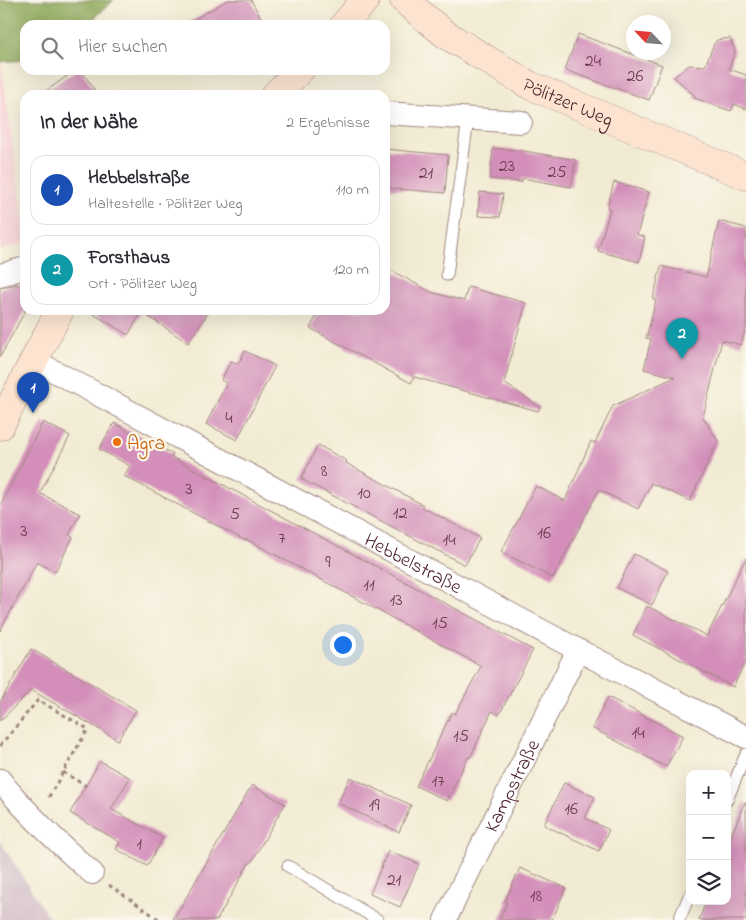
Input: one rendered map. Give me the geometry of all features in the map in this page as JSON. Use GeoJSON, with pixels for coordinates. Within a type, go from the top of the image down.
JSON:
{"type":"FeatureCollection","features":[{"type":"Feature","properties":{"kind":"main road"},"geometry":{"type":"LineString","coordinates":[[348,20],[365,0]]}},
{"type":"Feature","properties":{"kind":"main road","name":"Pölitzer Weg"},"geometry":{"type":"LineString","coordinates":[[404,0],[444,34],[529,85],[746,176]]}},
{"type":"Feature","properties":{"kind":"main road"},"geometry":{"type":"LineString","coordinates":[[280,90],[295,75]]}},
{"type":"Feature","properties":{"kind":"main road"},"geometry":{"type":"LineString","coordinates":[[0,426],[57,315]]}},
{"type":"Feature","properties":{"kind":"street","name":"Pölitzer Weg"},"geometry":{"type":"LineString","coordinates":[[390,113],[521,122]]}},
{"type":"Feature","properties":{"kind":"street"},"geometry":{"type":"LineString","coordinates":[[0,275],[20,269]]}},
{"type":"Feature","properties":{"kind":"street","name":"Hebbelstraße"},"geometry":{"type":"LineString","coordinates":[[33,360],[745,739]]}},
{"type":"Feature","properties":{"kind":"street","name":"Kampstraße"},"geometry":{"type":"LineString","coordinates":[[445,920],[578,650]]}},
{"type":"Feature","properties":{"kind":"street"},"geometry":{"type":"LineString","coordinates":[[0,780],[16,800],[92,873]]}},
{"type":"Feature","properties":{"kind":"lane"},"geometry":{"type":"LineString","coordinates":[[447,276],[468,119]]}},
{"type":"Feature","properties":{"kind":"lane"},"geometry":{"type":"LineString","coordinates":[[731,786],[745,739]]}},
{"type":"Feature","properties":{"kind":"lane"},"geometry":{"type":"LineString","coordinates":[[288,866],[378,920]]}},
{"type":"Feature","properties":{"kind":"lane"},"geometry":{"type":"LineString","coordinates":[[679,920],[686,903]]}},
{"type":"Feature","properties":{"kind":"path"},"geometry":{"type":"LineString","coordinates":[[0,746],[38,700],[88,729],[36,820]]}},
{"type":"Feature","properties":{"kind":"path"},"geometry":{"type":"LineString","coordinates":[[63,772],[86,786]]}},
{"type":"Feature","properties":{"kind":"path"},"geometry":{"type":"LineString","coordinates":[[92,873],[160,920]]}},
{"type":"Feature","properties":{"kind":"shaded area"},"geometry":{"type":"Polygon","coordinates":[[[1,62],[20,195],[20,244],[0,250],[1,62]]]}},
{"type":"Feature","properties":{"kind":"shaded area"},"geometry":{"type":"Polygon","coordinates":[[[0,841],[50,920],[0,920],[0,841]]]}},
{"type":"Feature","properties":{"kind":"green space"},"geometry":{"type":"Polygon","coordinates":[[[0,0],[114,0],[92,20],[20,20],[20,60],[0,62],[0,0]]]}},
{"type":"Feature","properties":{"kind":"building"},"geometry":{"type":"Polygon","coordinates":[[[228,0],[251,0],[262,20],[193,20],[228,0]]]}},
{"type":"Feature","properties":{"kind":"building"},"geometry":{"type":"Polygon","coordinates":[[[578,34],[626,52],[626,60],[648,60],[662,65],[649,100],[565,70],[578,34]]]}},
{"type":"Feature","properties":{"kind":"building"},"geometry":{"type":"Polygon","coordinates":[[[730,38],[735,51],[729,69],[746,75],[746,109],[734,104],[731,111],[694,98],[695,96],[674,77],[689,65],[705,66],[717,40],[730,38]]]}},
{"type":"Feature","properties":{"kind":"building"},"geometry":{"type":"Polygon","coordinates":[[[69,75],[84,75],[95,90],[47,90],[69,75]]]}},
{"type":"Feature","properties":{"kind":"building"},"geometry":{"type":"Polygon","coordinates":[[[493,148],[576,160],[571,187],[522,178],[522,182],[490,179],[493,148]]]}},
{"type":"Feature","properties":{"kind":"building"},"geometry":{"type":"Polygon","coordinates":[[[390,149],[448,155],[445,193],[390,188],[390,149]]]}},
{"type":"Feature","properties":{"kind":"building"},"geometry":{"type":"Polygon","coordinates":[[[614,182],[649,192],[637,235],[645,237],[639,262],[598,251],[610,209],[607,208],[614,182]]]}},
{"type":"Feature","properties":{"kind":"building"},"geometry":{"type":"Polygon","coordinates":[[[480,192],[503,194],[500,217],[478,216],[480,192]]]}},
{"type":"Feature","properties":{"kind":"building"},"geometry":{"type":"Polygon","coordinates":[[[719,221],[746,228],[746,327],[741,345],[722,340],[703,417],[718,441],[690,501],[651,483],[638,509],[599,490],[553,578],[501,552],[536,486],[565,501],[591,441],[595,443],[613,406],[675,377],[644,369],[651,339],[646,338],[656,300],[653,299],[661,266],[706,277],[719,221]]]}},
{"type":"Feature","properties":{"kind":"building"},"geometry":{"type":"Polygon","coordinates":[[[390,270],[431,292],[464,301],[468,287],[526,303],[504,383],[540,407],[538,411],[414,377],[411,383],[310,328],[317,315],[390,315],[390,270]]]}},
{"type":"Feature","properties":{"kind":"building"},"geometry":{"type":"Polygon","coordinates":[[[17,284],[20,286],[20,315],[23,315],[0,357],[0,288],[17,284]]]}},
{"type":"Feature","properties":{"kind":"building"},"geometry":{"type":"Polygon","coordinates":[[[95,315],[140,315],[128,335],[95,315]]]}},
{"type":"Feature","properties":{"kind":"building"},"geometry":{"type":"Polygon","coordinates":[[[146,315],[207,315],[188,343],[146,315]]]}},
{"type":"Feature","properties":{"kind":"building"},"geometry":{"type":"Polygon","coordinates":[[[245,351],[275,366],[237,440],[206,424],[227,383],[221,380],[231,361],[238,364],[245,351]]]}},
{"type":"Feature","properties":{"kind":"building"},"geometry":{"type":"Polygon","coordinates":[[[43,422],[70,436],[40,493],[80,514],[69,535],[73,537],[55,572],[37,562],[0,631],[0,506],[43,422]]]}},
{"type":"Feature","properties":{"kind":"building"},"geometry":{"type":"Polygon","coordinates":[[[114,423],[173,454],[171,457],[533,650],[499,715],[492,711],[447,801],[416,786],[452,712],[455,714],[481,666],[246,539],[246,541],[124,476],[130,466],[99,449],[114,423]]]}},
{"type":"Feature","properties":{"kind":"building"},"geometry":{"type":"Polygon","coordinates":[[[318,445],[347,461],[346,463],[423,505],[422,507],[480,538],[465,565],[301,479],[318,445]]]}},
{"type":"Feature","properties":{"kind":"building"},"geometry":{"type":"Polygon","coordinates":[[[634,554],[668,571],[652,605],[617,588],[634,554]]]}},
{"type":"Feature","properties":{"kind":"building"},"geometry":{"type":"Polygon","coordinates":[[[746,558],[746,661],[733,687],[633,635],[647,606],[707,636],[746,558]]]}},
{"type":"Feature","properties":{"kind":"building"},"geometry":{"type":"Polygon","coordinates":[[[31,649],[136,710],[118,740],[31,690],[0,721],[0,702],[31,649]]]}},
{"type":"Feature","properties":{"kind":"building"},"geometry":{"type":"Polygon","coordinates":[[[608,697],[683,736],[666,767],[592,728],[608,697]]]}},
{"type":"Feature","properties":{"kind":"building"},"geometry":{"type":"Polygon","coordinates":[[[100,761],[130,778],[111,809],[163,838],[147,866],[116,849],[120,842],[70,813],[100,761]]]}},
{"type":"Feature","properties":{"kind":"building"},"geometry":{"type":"Polygon","coordinates":[[[350,777],[411,805],[399,832],[338,803],[350,777]]]}},
{"type":"Feature","properties":{"kind":"building"},"geometry":{"type":"Polygon","coordinates":[[[564,783],[595,797],[585,818],[609,830],[599,851],[544,825],[564,783]]]}},
{"type":"Feature","properties":{"kind":"building"},"geometry":{"type":"Polygon","coordinates":[[[252,785],[285,804],[251,863],[249,863],[217,920],[173,920],[252,785]]]}},
{"type":"Feature","properties":{"kind":"building"},"geometry":{"type":"Polygon","coordinates":[[[746,802],[746,920],[699,920],[705,905],[731,905],[731,836],[746,802]]]}},
{"type":"Feature","properties":{"kind":"building"},"geometry":{"type":"Polygon","coordinates":[[[388,851],[419,864],[400,907],[370,894],[388,851]]]}},
{"type":"Feature","properties":{"kind":"building"},"geometry":{"type":"Polygon","coordinates":[[[520,868],[566,888],[552,920],[499,920],[507,902],[505,901],[520,868]]]}},
{"type":"Feature","properties":{"kind":"place","name":"Forsthaus"},"geometry":{"type":"Point","coordinates":[682,359]}},
{"type":"Feature","properties":{"kind":"place","name":"Hebbelstraße"},"geometry":{"type":"Point","coordinates":[33,413]}},
{"type":"Feature","properties":{"kind":"place","name":"Agra"},"geometry":{"type":"Point","coordinates":[117,442]}}]}
